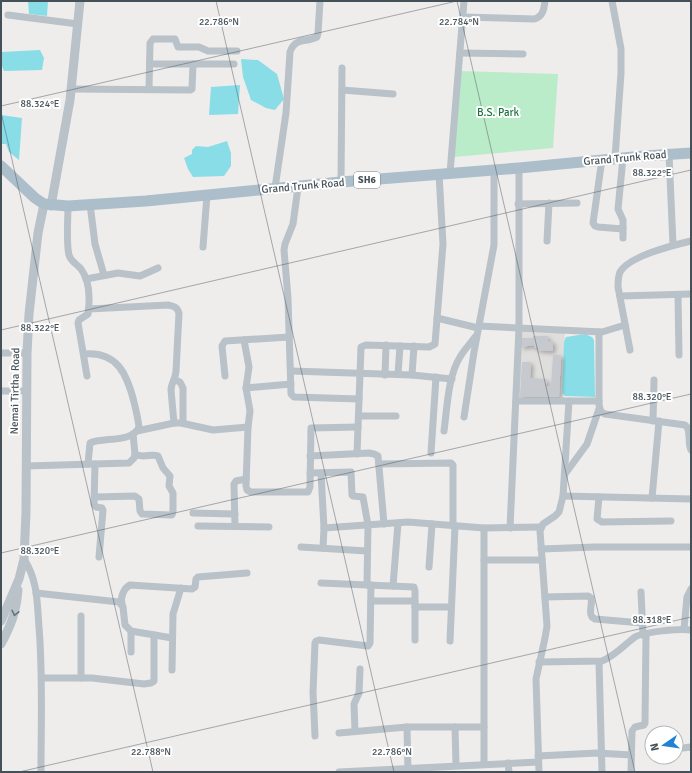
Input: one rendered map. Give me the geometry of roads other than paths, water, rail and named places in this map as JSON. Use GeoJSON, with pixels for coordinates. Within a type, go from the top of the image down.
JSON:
{"type":"FeatureCollection","features":[{"type":"Feature","properties":{"kind":"main road","name":"Grand Trunk Road"},"geometry":{"type":"LineString","coordinates":[[48,205],[68,206],[207,195],[341,182],[519,168],[602,159],[691,153]]}},
{"type":"Feature","properties":{"kind":"main road"},"geometry":{"type":"LineString","coordinates":[[1,166],[34,198],[48,205]]}},
{"type":"Feature","properties":{"kind":"street","name":"Nemai Tirtha Road"},"geometry":{"type":"LineString","coordinates":[[1,644],[13,621],[16,610],[19,579],[24,559],[26,512],[27,353],[30,294],[34,256],[38,233],[48,205],[71,89],[80,1]]}},
{"type":"Feature","properties":{"kind":"street"},"geometry":{"type":"LineString","coordinates":[[275,188],[286,113],[290,52],[296,43],[317,37],[320,1]]}},
{"type":"Feature","properties":{"kind":"street"},"geometry":{"type":"LineString","coordinates":[[357,454],[361,347],[366,345],[386,345],[429,347],[434,344],[443,244],[445,174],[460,53],[464,1]]}},
{"type":"Feature","properties":{"kind":"street"},"geometry":{"type":"LineString","coordinates":[[463,17],[534,19],[539,18],[542,14],[545,1]]}},
{"type":"Feature","properties":{"kind":"street"},"geometry":{"type":"LineString","coordinates":[[612,1],[621,49],[618,209],[623,220],[623,238]]}},
{"type":"Feature","properties":{"kind":"street"},"geometry":{"type":"LineString","coordinates":[[8,15],[78,24]]}},
{"type":"Feature","properties":{"kind":"street"},"geometry":{"type":"LineString","coordinates":[[149,90],[150,43],[153,39],[175,39],[178,47],[199,47],[205,50],[237,51]]}},
{"type":"Feature","properties":{"kind":"street"},"geometry":{"type":"LineString","coordinates":[[205,50],[205,64]]}},
{"type":"Feature","properties":{"kind":"street"},"geometry":{"type":"LineString","coordinates":[[460,53],[523,54]]}},
{"type":"Feature","properties":{"kind":"street"},"geometry":{"type":"LineString","coordinates":[[150,64],[234,64]]}},
{"type":"Feature","properties":{"kind":"street"},"geometry":{"type":"LineString","coordinates":[[71,89],[190,90],[193,85],[193,64]]}},
{"type":"Feature","properties":{"kind":"street"},"geometry":{"type":"LineString","coordinates":[[341,182],[342,68]]}},
{"type":"Feature","properties":{"kind":"street"},"geometry":{"type":"LineString","coordinates":[[342,90],[393,94]]}},
{"type":"Feature","properties":{"kind":"street"},"geometry":{"type":"LineString","coordinates":[[669,154],[673,245]]}},
{"type":"Feature","properties":{"kind":"street"},"geometry":{"type":"LineString","coordinates":[[602,159],[593,223],[598,227],[623,229]]}},
{"type":"Feature","properties":{"kind":"street"},"geometry":{"type":"LineString","coordinates":[[510,528],[520,328],[518,204],[519,168]]}},
{"type":"Feature","properties":{"kind":"street"},"geometry":{"type":"LineString","coordinates":[[464,417],[478,327],[494,245],[494,170]]}},
{"type":"Feature","properties":{"kind":"street"},"geometry":{"type":"LineString","coordinates":[[298,186],[293,224],[284,250],[288,291],[292,394],[294,397],[359,399]]}},
{"type":"Feature","properties":{"kind":"street"},"geometry":{"type":"LineString","coordinates":[[203,247],[207,195]]}},
{"type":"Feature","properties":{"kind":"street"},"geometry":{"type":"LineString","coordinates":[[547,241],[549,203]]}},
{"type":"Feature","properties":{"kind":"street"},"geometry":{"type":"LineString","coordinates":[[518,204],[577,203]]}},
{"type":"Feature","properties":{"kind":"street"},"geometry":{"type":"LineString","coordinates":[[90,204],[95,244],[104,275]]}},
{"type":"Feature","properties":{"kind":"street"},"geometry":{"type":"LineString","coordinates":[[68,206],[69,254],[71,259],[80,268],[86,279],[88,289],[88,314],[79,320],[78,323],[88,376]]}},
{"type":"Feature","properties":{"kind":"street"},"geometry":{"type":"LineString","coordinates":[[630,350],[620,296],[618,279],[620,272],[624,268],[649,254],[673,245],[691,241]]}},
{"type":"Feature","properties":{"kind":"street"},"geometry":{"type":"LineString","coordinates":[[86,279],[124,272],[140,276],[158,268]]}},
{"type":"Feature","properties":{"kind":"street"},"geometry":{"type":"LineString","coordinates":[[620,296],[691,294]]}},
{"type":"Feature","properties":{"kind":"street"},"geometry":{"type":"LineString","coordinates":[[678,295],[679,355]]}},
{"type":"Feature","properties":{"kind":"street"},"geometry":{"type":"LineString","coordinates":[[89,309],[168,305],[178,308],[179,313],[175,380],[171,386],[174,423]]}},
{"type":"Feature","properties":{"kind":"street"},"geometry":{"type":"LineString","coordinates":[[437,318],[478,327],[599,332],[609,331],[625,325]]}},
{"type":"Feature","properties":{"kind":"street"},"geometry":{"type":"LineString","coordinates":[[599,332],[599,405],[601,412],[605,414],[687,426],[689,430],[689,446],[691,450]]}},
{"type":"Feature","properties":{"kind":"street"},"geometry":{"type":"LineString","coordinates":[[225,376],[223,343],[227,341],[289,336]]}},
{"type":"Feature","properties":{"kind":"street"},"geometry":{"type":"LineString","coordinates":[[444,431],[452,379],[459,358],[477,336]]}},
{"type":"Feature","properties":{"kind":"street"},"geometry":{"type":"LineString","coordinates":[[244,340],[249,367],[246,388],[250,407],[246,479],[247,490],[250,492],[306,492],[309,490],[311,428],[358,427]]}},
{"type":"Feature","properties":{"kind":"street"},"geometry":{"type":"LineString","coordinates":[[386,345],[386,374]]}},
{"type":"Feature","properties":{"kind":"street"},"geometry":{"type":"LineString","coordinates":[[398,374],[400,346]]}},
{"type":"Feature","properties":{"kind":"street"},"geometry":{"type":"LineString","coordinates":[[412,375],[414,346]]}},
{"type":"Feature","properties":{"kind":"street"},"geometry":{"type":"LineString","coordinates":[[1,353],[27,353]]}},
{"type":"Feature","properties":{"kind":"street"},"geometry":{"type":"LineString","coordinates":[[26,466],[129,463],[134,458],[136,454],[135,432],[139,424],[130,387],[120,367],[107,357],[99,354],[84,354]]}},
{"type":"Feature","properties":{"kind":"street"},"geometry":{"type":"LineString","coordinates":[[291,371],[398,374],[452,379]]}},
{"type":"Feature","properties":{"kind":"street"},"geometry":{"type":"LineString","coordinates":[[431,453],[436,377]]}},
{"type":"Feature","properties":{"kind":"street"},"geometry":{"type":"LineString","coordinates":[[175,380],[180,382],[182,385],[183,423]]}},
{"type":"Feature","properties":{"kind":"street"},"geometry":{"type":"LineString","coordinates":[[652,498],[656,421],[654,380]]}},
{"type":"Feature","properties":{"kind":"street"},"geometry":{"type":"LineString","coordinates":[[246,388],[291,384]]}},
{"type":"Feature","properties":{"kind":"street"},"geometry":{"type":"LineString","coordinates":[[171,390],[183,391]]}},
{"type":"Feature","properties":{"kind":"street"},"geometry":{"type":"LineString","coordinates":[[1,391],[27,391]]}},
{"type":"Feature","properties":{"kind":"street"},"geometry":{"type":"LineString","coordinates":[[516,401],[569,401],[599,405]]}},
{"type":"Feature","properties":{"kind":"street"},"geometry":{"type":"LineString","coordinates":[[324,528],[398,522],[484,528],[541,527],[559,512],[563,496],[569,401]]}},
{"type":"Feature","properties":{"kind":"street"},"geometry":{"type":"LineString","coordinates":[[565,474],[587,444],[599,405]]}},
{"type":"Feature","properties":{"kind":"street"},"geometry":{"type":"LineString","coordinates":[[359,416],[396,416]]}},
{"type":"Feature","properties":{"kind":"street"},"geometry":{"type":"LineString","coordinates":[[99,557],[103,510],[102,508],[95,506],[90,443],[124,438],[135,432],[174,423],[183,423],[213,430],[248,427]]}},
{"type":"Feature","properties":{"kind":"street"},"geometry":{"type":"LineString","coordinates":[[94,497],[135,496],[139,499],[140,511],[142,514],[172,515],[173,494],[169,486],[170,476],[163,468],[158,456],[139,456],[136,454]]}},
{"type":"Feature","properties":{"kind":"street"},"geometry":{"type":"LineString","coordinates":[[310,456],[357,454],[374,454],[378,456],[384,524]]}},
{"type":"Feature","properties":{"kind":"street"},"geometry":{"type":"LineString","coordinates":[[379,464],[451,463],[453,465],[454,526],[450,642]]}},
{"type":"Feature","properties":{"kind":"street"},"geometry":{"type":"LineString","coordinates":[[310,474],[351,472],[352,495],[362,497],[368,525],[369,585],[371,601],[370,642],[368,646],[319,640],[315,643],[313,692],[315,736]]}},
{"type":"Feature","properties":{"kind":"street"},"geometry":{"type":"LineString","coordinates":[[321,473],[324,528],[323,548]]}},
{"type":"Feature","properties":{"kind":"street"},"geometry":{"type":"LineString","coordinates":[[235,526],[235,482],[246,479]]}},
{"type":"Feature","properties":{"kind":"street"},"geometry":{"type":"LineString","coordinates":[[563,496],[691,499]]}},
{"type":"Feature","properties":{"kind":"street"},"geometry":{"type":"LineString","coordinates":[[599,497],[597,518],[602,522],[671,521]]}},
{"type":"Feature","properties":{"kind":"street"},"geometry":{"type":"LineString","coordinates":[[193,513],[235,514]]}},
{"type":"Feature","properties":{"kind":"street"},"geometry":{"type":"LineString","coordinates":[[393,586],[398,522]]}},
{"type":"Feature","properties":{"kind":"street"},"geometry":{"type":"LineString","coordinates":[[429,567],[432,524]]}},
{"type":"Feature","properties":{"kind":"street"},"geometry":{"type":"LineString","coordinates":[[198,526],[269,527]]}},
{"type":"Feature","properties":{"kind":"street"},"geometry":{"type":"LineString","coordinates":[[539,772],[536,679],[546,632],[541,527]]}},
{"type":"Feature","properties":{"kind":"street"},"geometry":{"type":"LineString","coordinates":[[484,528],[484,764]]}},
{"type":"Feature","properties":{"kind":"street"},"geometry":{"type":"LineString","coordinates":[[301,547],[368,551]]}},
{"type":"Feature","properties":{"kind":"street"},"geometry":{"type":"LineString","coordinates":[[541,549],[595,547],[691,548]]}},
{"type":"Feature","properties":{"kind":"street"},"geometry":{"type":"LineString","coordinates":[[24,559],[32,574],[36,593],[42,678],[41,772]]}},
{"type":"Feature","properties":{"kind":"street"},"geometry":{"type":"LineString","coordinates":[[484,560],[542,560]]}},
{"type":"Feature","properties":{"kind":"street"},"geometry":{"type":"LineString","coordinates":[[172,638],[131,631],[125,625],[122,596],[125,588],[130,585],[194,588],[198,577],[247,573]]}},
{"type":"Feature","properties":{"kind":"street","name":"Nemai Tirtha Road"},"geometry":{"type":"LineString","coordinates":[[1,621],[19,579]]}},
{"type":"Feature","properties":{"kind":"street"},"geometry":{"type":"LineString","coordinates":[[321,583],[414,587],[415,640]]}},
{"type":"Feature","properties":{"kind":"street"},"geometry":{"type":"LineString","coordinates":[[172,670],[173,614],[181,588]]}},
{"type":"Feature","properties":{"kind":"street"},"geometry":{"type":"LineString","coordinates":[[539,662],[599,662],[609,658],[635,638],[644,634],[687,630],[687,597],[691,589]]}},
{"type":"Feature","properties":{"kind":"street"},"geometry":{"type":"LineString","coordinates":[[631,772],[632,731],[634,727],[644,725],[645,723],[644,634],[642,623],[641,592]]}},
{"type":"Feature","properties":{"kind":"street"},"geometry":{"type":"LineString","coordinates":[[36,593],[116,601],[122,604]]}},
{"type":"Feature","properties":{"kind":"street"},"geometry":{"type":"LineString","coordinates":[[545,597],[588,596],[592,600],[590,612],[592,617],[596,619],[642,623]]}},
{"type":"Feature","properties":{"kind":"street"},"geometry":{"type":"LineString","coordinates":[[371,601],[451,606]]}},
{"type":"Feature","properties":{"kind":"street"},"geometry":{"type":"LineString","coordinates":[[81,616],[81,678]]}},
{"type":"Feature","properties":{"kind":"street"},"geometry":{"type":"LineString","coordinates":[[131,631],[131,652]]}},
{"type":"Feature","properties":{"kind":"street"},"geometry":{"type":"LineString","coordinates":[[42,678],[96,678],[144,684],[151,683],[154,681],[154,635]]}},
{"type":"Feature","properties":{"kind":"street"},"geometry":{"type":"LineString","coordinates":[[599,662],[600,753],[602,772]]}},
{"type":"Feature","properties":{"kind":"street"},"geometry":{"type":"LineString","coordinates":[[356,731],[354,704],[358,693],[360,669]]}},
{"type":"Feature","properties":{"kind":"street"},"geometry":{"type":"LineString","coordinates":[[339,733],[407,727],[484,727]]}},
{"type":"Feature","properties":{"kind":"street"},"geometry":{"type":"LineString","coordinates":[[407,727],[408,770]]}},
{"type":"Feature","properties":{"kind":"street"},"geometry":{"type":"LineString","coordinates":[[455,727],[458,767]]}},
{"type":"Feature","properties":{"kind":"street"},"geometry":{"type":"LineString","coordinates":[[339,772],[458,767],[600,753],[631,755]]}},
{"type":"Feature","properties":{"kind":"street"},"geometry":{"type":"LineString","coordinates":[[508,763],[509,772]]}},
{"type":"Feature","properties":{"kind":"water"},"geometry":{"type":"Polygon","coordinates":[[[28,1],[48,1],[47,16],[29,14],[28,1]]]}},
{"type":"Feature","properties":{"kind":"water"},"geometry":{"type":"Polygon","coordinates":[[[40,50],[44,58],[42,70],[4,71],[1,62],[2,52],[40,50]]]}},
{"type":"Feature","properties":{"kind":"water"},"geometry":{"type":"Polygon","coordinates":[[[241,59],[258,60],[277,74],[284,99],[275,110],[266,108],[251,100],[243,77],[241,59]]]}},
{"type":"Feature","properties":{"kind":"water"},"geometry":{"type":"Polygon","coordinates":[[[240,85],[238,114],[209,115],[211,87],[240,85]]]}},
{"type":"Feature","properties":{"kind":"water"},"geometry":{"type":"Polygon","coordinates":[[[1,115],[22,118],[19,160],[9,152],[6,144],[1,144],[1,115]]]}},
{"type":"Feature","properties":{"kind":"water"},"geometry":{"type":"Polygon","coordinates":[[[227,141],[231,153],[231,166],[224,176],[193,177],[184,158],[192,154],[192,150],[196,146],[208,147],[227,141]]]}},
{"type":"Feature","properties":{"kind":"water"},"geometry":{"type":"Polygon","coordinates":[[[585,334],[592,337],[594,340],[595,397],[565,396],[562,393],[564,342],[566,337],[585,334]]]}},
{"type":"Feature","properties":{"kind":"park label","name":"B.S. Park"},"geometry":{"type":"Point","coordinates":[498,112]}}]}
